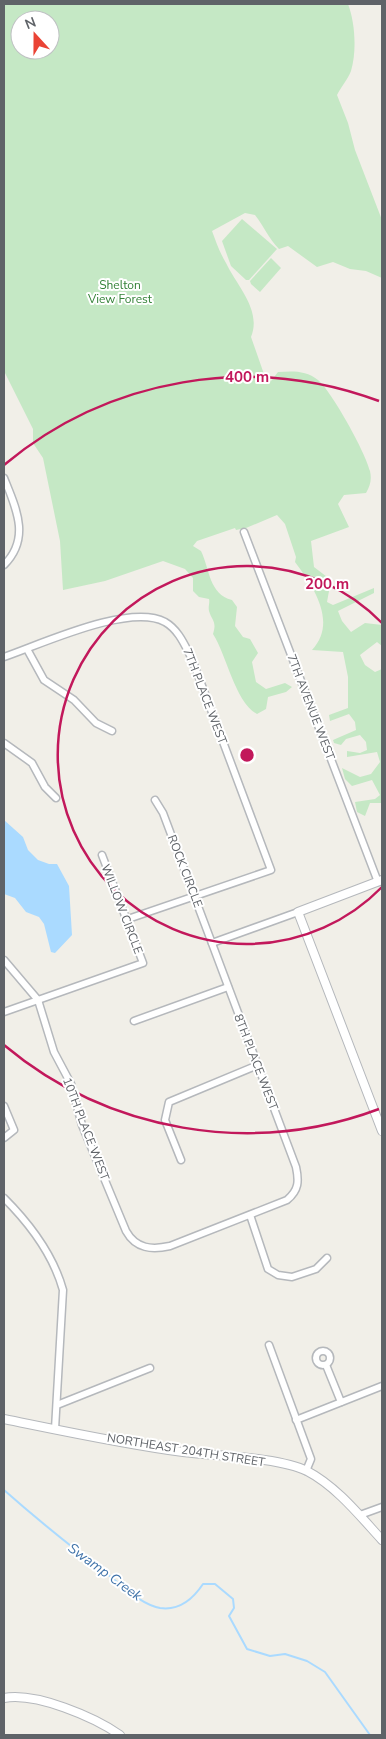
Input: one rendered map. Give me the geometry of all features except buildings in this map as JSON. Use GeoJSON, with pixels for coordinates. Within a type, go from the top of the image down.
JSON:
{"type":"FeatureCollection","features":[{"type":"Feature","properties":{"kind":"street"},"geometry":{"type":"LineString","coordinates":[[4,478],[20,526],[17,546],[4,566]]}},
{"type":"Feature","properties":{"kind":"street","name":"7TH AVENUE WEST"},"geometry":{"type":"LineString","coordinates":[[244,532],[380,881]]}},
{"type":"Feature","properties":{"kind":"street","name":"7TH PLACE WEST"},"geometry":{"type":"LineString","coordinates":[[27,649],[110,620],[128,617],[156,618],[176,631],[192,659],[271,870],[194,895]]}},
{"type":"Feature","properties":{"kind":"street"},"geometry":{"type":"LineString","coordinates":[[4,657],[27,649],[44,680],[74,700],[96,723],[112,731]]}},
{"type":"Feature","properties":{"kind":"street"},"geometry":{"type":"LineString","coordinates":[[4,743],[32,764],[45,787],[56,798]]}},
{"type":"Feature","properties":{"kind":"street","name":"ROCK CIRCLE"},"geometry":{"type":"LineString","coordinates":[[155,800],[163,813],[212,943]]}},
{"type":"Feature","properties":{"kind":"street","name":"WILLOW CIRCLE"},"geometry":{"type":"LineString","coordinates":[[38,1000],[143,963],[102,856]]}},
{"type":"Feature","properties":{"kind":"street"},"geometry":{"type":"LineString","coordinates":[[212,943],[380,881]]}},
{"type":"Feature","properties":{"kind":"street"},"geometry":{"type":"LineString","coordinates":[[126,920],[194,895]]}},
{"type":"Feature","properties":{"kind":"street"},"geometry":{"type":"LineString","coordinates":[[298,912],[382,1131]]}},
{"type":"Feature","properties":{"kind":"street","name":"8TH PLACE WEST"},"geometry":{"type":"LineString","coordinates":[[212,943],[296,1167],[299,1181],[294,1194],[287,1200],[250,1215]]}},
{"type":"Feature","properties":{"kind":"street"},"geometry":{"type":"LineString","coordinates":[[4,960],[7,968],[38,1000],[4,1012]]}},
{"type":"Feature","properties":{"kind":"street"},"geometry":{"type":"LineString","coordinates":[[134,1021],[228,987]]}},
{"type":"Feature","properties":{"kind":"street","name":"10TH PLACE WEST"},"geometry":{"type":"LineString","coordinates":[[38,1000],[54,1052],[71,1084],[82,1125],[126,1231],[136,1244],[147,1248],[159,1249],[250,1215]]}},
{"type":"Feature","properties":{"kind":"street"},"geometry":{"type":"LineString","coordinates":[[181,1160],[166,1120],[169,1102],[258,1065]]}},
{"type":"Feature","properties":{"kind":"street"},"geometry":{"type":"LineString","coordinates":[[4,1106],[14,1130],[4,1138]]}},
{"type":"Feature","properties":{"kind":"street"},"geometry":{"type":"LineString","coordinates":[[4,1198],[35,1233],[56,1272],[62,1290],[55,1429]]}},
{"type":"Feature","properties":{"kind":"street"},"geometry":{"type":"LineString","coordinates":[[250,1215],[268,1269],[278,1275],[292,1277],[316,1269],[327,1258]]}},
{"type":"Feature","properties":{"kind":"street"},"geometry":{"type":"LineString","coordinates":[[269,1345],[311,1458],[306,1471]]}},
{"type":"Feature","properties":{"kind":"street"},"geometry":{"type":"LineString","coordinates":[[326,1365],[341,1402]]}},
{"type":"Feature","properties":{"kind":"street"},"geometry":{"type":"LineString","coordinates":[[57,1405],[150,1368]]}},
{"type":"Feature","properties":{"kind":"street"},"geometry":{"type":"LineString","coordinates":[[296,1420],[382,1386]]}},
{"type":"Feature","properties":{"kind":"street","name":"NORTHEAST 204TH STREET"},"geometry":{"type":"LineString","coordinates":[[4,1419],[181,1452],[257,1460],[306,1471],[320,1479],[360,1515],[382,1540]]}},
{"type":"Feature","properties":{"kind":"street"},"geometry":{"type":"LineString","coordinates":[[360,1515],[382,1506]]}},
{"type":"Feature","properties":{"kind":"street"},"geometry":{"type":"LineString","coordinates":[[4,1698],[42,1701],[80,1715],[117,1734]]}},
{"type":"Feature","properties":{"kind":"green space","name":"Shelton View Forest"},"geometry":{"type":"Polygon","coordinates":[[[4,4],[348,4],[354,28],[354,55],[351,71],[337,95],[348,123],[355,150],[382,220],[382,278],[366,271],[350,269],[333,262],[317,267],[288,246],[279,249],[255,215],[245,213],[212,231],[222,255],[251,308],[254,327],[251,337],[265,377],[271,381],[278,372],[294,371],[309,374],[318,380],[348,423],[370,471],[370,483],[366,493],[344,495],[338,504],[349,527],[311,541],[314,567],[331,580],[327,602],[333,605],[374,588],[374,593],[338,611],[342,621],[351,632],[365,623],[382,625],[382,646],[377,642],[360,655],[365,665],[375,672],[382,669],[382,803],[370,803],[365,816],[357,812],[355,802],[375,799],[380,795],[372,780],[352,786],[345,779],[342,768],[360,777],[371,774],[380,762],[377,752],[347,757],[347,751],[360,753],[367,750],[366,742],[360,735],[346,739],[341,745],[334,743],[333,740],[356,730],[355,722],[349,714],[330,721],[329,715],[348,708],[348,677],[343,652],[312,650],[323,628],[320,604],[309,582],[295,562],[296,557],[285,524],[277,515],[246,528],[236,530],[235,528],[197,541],[193,546],[201,551],[214,587],[224,597],[232,600],[237,607],[235,626],[243,637],[250,639],[258,653],[252,662],[256,682],[266,689],[285,683],[292,687],[286,692],[268,697],[266,709],[257,714],[243,700],[213,634],[214,624],[209,611],[209,599],[199,597],[193,591],[193,578],[185,569],[163,561],[105,581],[63,590],[60,541],[43,458],[33,443],[33,429],[4,371],[4,4]]]}},
{"type":"Feature","properties":{"kind":"green space"},"geometry":{"type":"Polygon","coordinates":[[[242,219],[277,249],[249,280],[246,280],[231,266],[222,241],[242,219]]]}},
{"type":"Feature","properties":{"kind":"green space"},"geometry":{"type":"Polygon","coordinates":[[[271,258],[281,268],[260,292],[250,281],[271,258]]]}},
{"type":"Feature","properties":{"kind":"water"},"geometry":{"type":"Polygon","coordinates":[[[4,820],[23,837],[28,850],[38,860],[49,864],[57,864],[69,886],[72,935],[55,953],[51,952],[44,924],[39,917],[26,912],[15,898],[4,894],[4,820]]]}},
{"type":"Feature","properties":{"kind":"waterway","name":"Swamp Creek"},"geometry":{"type":"LineString","coordinates":[[4,1490],[70,1545],[146,1603],[160,1608],[174,1608],[190,1599],[203,1584],[215,1584],[233,1599],[234,1608],[229,1616],[247,1649],[270,1656],[285,1654],[307,1661],[325,1672],[370,1735]]}}]}
